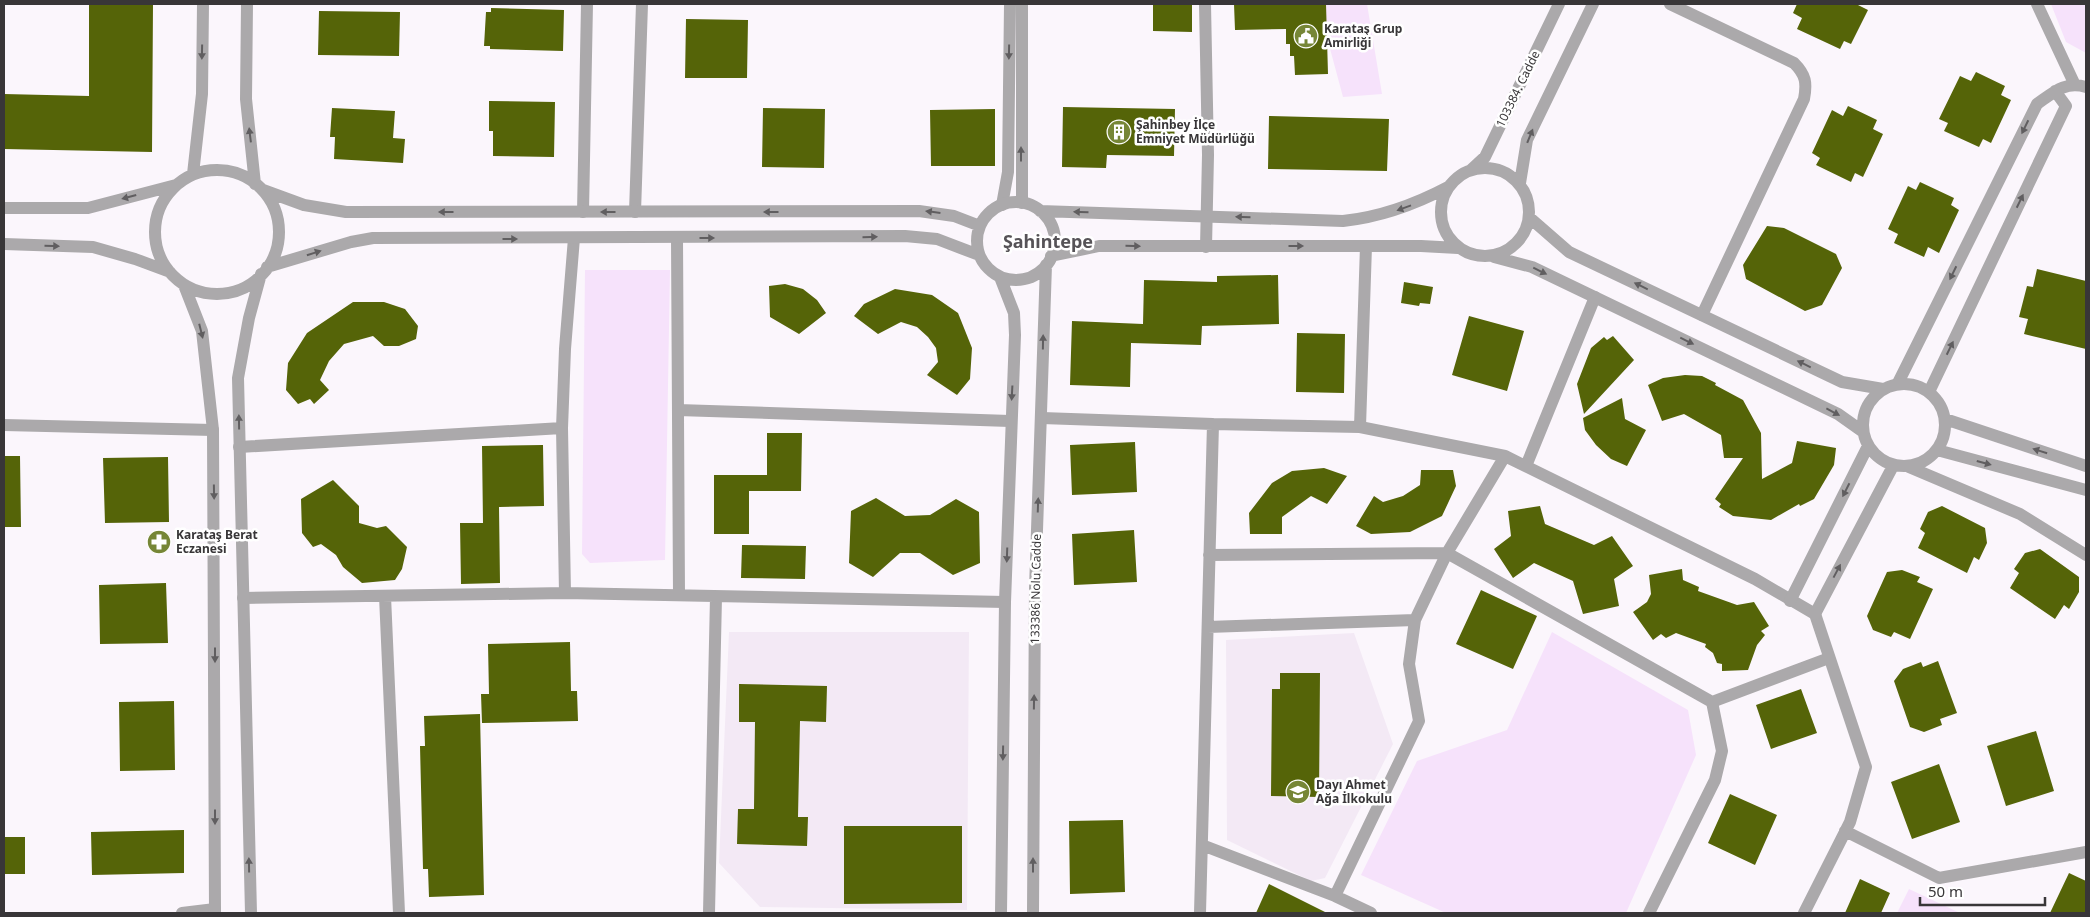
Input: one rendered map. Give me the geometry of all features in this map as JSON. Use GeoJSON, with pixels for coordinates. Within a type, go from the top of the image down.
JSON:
{"type":"FeatureCollection","features":[{"type":"Feature","properties":{"kind":"street"},"geometry":{"type":"LineString","coordinates":[[193,174],[202,94],[203,4]]}},
{"type":"Feature","properties":{"kind":"street"},"geometry":{"type":"LineString","coordinates":[[247,4],[246,99],[259,187]]}},
{"type":"Feature","properties":{"kind":"street"},"geometry":{"type":"LineString","coordinates":[[583,212],[587,4]]}},
{"type":"Feature","properties":{"kind":"street"},"geometry":{"type":"LineString","coordinates":[[635,212],[642,4]]}},
{"type":"Feature","properties":{"kind":"street"},"geometry":{"type":"LineString","coordinates":[[1002,205],[1008,172],[1010,4]]}},
{"type":"Feature","properties":{"kind":"street"},"geometry":{"type":"LineString","coordinates":[[1022,4],[1022,203]]}},
{"type":"Feature","properties":{"kind":"street"},"geometry":{"type":"LineString","coordinates":[[1206,4],[1206,247]]}},
{"type":"Feature","properties":{"kind":"street","name":"103384. Cadde"},"geometry":{"type":"LineString","coordinates":[[1471,170],[1485,157],[1560,4]]}},
{"type":"Feature","properties":{"kind":"street"},"geometry":{"type":"LineString","coordinates":[[1520,183],[1528,140],[1593,4]]}},
{"type":"Feature","properties":{"kind":"street"},"geometry":{"type":"LineString","coordinates":[[1670,4],[1794,63],[1801,69],[1807,81],[1804,99],[1702,315]]}},
{"type":"Feature","properties":{"kind":"street"},"geometry":{"type":"LineString","coordinates":[[1898,384],[2037,104],[2055,91],[2080,85],[2037,4]]}},
{"type":"Feature","properties":{"kind":"street"},"geometry":{"type":"LineString","coordinates":[[1929,392],[2066,106],[2055,91]]}},
{"type":"Feature","properties":{"kind":"street"},"geometry":{"type":"LineString","coordinates":[[1040,210],[1052,227],[1054,237],[1048,261],[1039,272],[1025,278],[1010,279],[1000,277],[991,272],[980,255],[977,245],[980,226],[989,213],[1002,205],[1022,203],[1040,210],[1343,221],[1363,219],[1404,208],[1448,187],[1458,177],[1471,170],[1489,167],[1506,172],[1520,183],[1529,200],[1530,218],[1524,236],[1511,250],[1494,257]]}},
{"type":"Feature","properties":{"kind":"street"},"geometry":{"type":"LineString","coordinates":[[4,208],[88,208],[176,185],[193,174],[212,170],[231,171],[248,178],[259,187],[275,208],[279,229],[276,250],[264,271],[249,318],[238,378],[250,913]]}},
{"type":"Feature","properties":{"kind":"street"},"geometry":{"type":"LineString","coordinates":[[176,185],[164,200],[157,218],[155,237],[159,256],[170,272],[184,285],[201,292],[219,294],[237,291],[254,282],[264,271],[351,242],[373,238],[922,237],[937,239],[980,255]]}},
{"type":"Feature","properties":{"kind":"street"},"geometry":{"type":"LineString","coordinates":[[259,187],[304,205],[346,212],[919,211],[954,216],[980,226]]}},
{"type":"Feature","properties":{"kind":"street"},"geometry":{"type":"LineString","coordinates":[[1448,187],[1442,203],[1441,220],[1447,236],[1458,248],[1475,256],[1494,257],[1532,267],[1838,414],[1862,431]]}},
{"type":"Feature","properties":{"kind":"street"},"geometry":{"type":"LineString","coordinates":[[1530,218],[1569,252],[1842,382],[1883,389]]}},
{"type":"Feature","properties":{"kind":"street"},"geometry":{"type":"LineString","coordinates":[[565,593],[562,428],[565,349],[574,238]]}},
{"type":"Feature","properties":{"kind":"street"},"geometry":{"type":"LineString","coordinates":[[676,238],[679,595]]}},
{"type":"Feature","properties":{"kind":"street"},"geometry":{"type":"LineString","coordinates":[[4,244],[93,247],[135,259],[170,272]]}},
{"type":"Feature","properties":{"kind":"street"},"geometry":{"type":"LineString","coordinates":[[1048,261],[1098,246],[1458,248]]}},
{"type":"Feature","properties":{"kind":"street"},"geometry":{"type":"LineString","coordinates":[[1360,427],[1366,246]]}},
{"type":"Feature","properties":{"kind":"street","name":"133386 Nolu Cadde"},"geometry":{"type":"LineString","coordinates":[[1032,913],[1035,589],[1042,418],[1043,299],[1048,261]]}},
{"type":"Feature","properties":{"kind":"street"},"geometry":{"type":"LineString","coordinates":[[1000,277],[1014,313],[1015,335],[1010,421],[1005,602],[1001,913]]}},
{"type":"Feature","properties":{"kind":"street"},"geometry":{"type":"LineString","coordinates":[[182,913],[215,911],[213,430],[202,331],[184,285]]}},
{"type":"Feature","properties":{"kind":"street"},"geometry":{"type":"LineString","coordinates":[[1526,466],[1595,297]]}},
{"type":"Feature","properties":{"kind":"street"},"geometry":{"type":"LineString","coordinates":[[1909,467],[1925,461],[1937,450],[1944,436],[1945,419],[1940,404],[1929,392],[1914,384],[1898,384],[1883,389],[1870,400],[1863,414],[1862,431],[1868,446],[1878,459],[1893,466],[1909,467],[2020,514],[2086,555]]}},
{"type":"Feature","properties":{"kind":"street"},"geometry":{"type":"LineString","coordinates":[[678,410],[1010,421]]}},
{"type":"Feature","properties":{"kind":"street"},"geometry":{"type":"LineString","coordinates":[[1042,418],[1360,427],[1505,456],[1756,579],[1790,601],[1815,614],[1866,767],[1845,831],[1804,913]]}},
{"type":"Feature","properties":{"kind":"street"},"geometry":{"type":"LineString","coordinates":[[1945,419],[2086,466]]}},
{"type":"Feature","properties":{"kind":"street"},"geometry":{"type":"LineString","coordinates":[[1200,913],[1213,424]]}},
{"type":"Feature","properties":{"kind":"street"},"geometry":{"type":"LineString","coordinates":[[4,425],[213,430]]}},
{"type":"Feature","properties":{"kind":"street"},"geometry":{"type":"LineString","coordinates":[[239,447],[562,428]]}},
{"type":"Feature","properties":{"kind":"street"},"geometry":{"type":"LineString","coordinates":[[1790,601],[1868,446]]}},
{"type":"Feature","properties":{"kind":"street"},"geometry":{"type":"LineString","coordinates":[[1937,450],[2086,490]]}},
{"type":"Feature","properties":{"kind":"street"},"geometry":{"type":"LineString","coordinates":[[1335,896],[1419,721],[1409,664],[1415,620],[1447,553],[1505,456]]}},
{"type":"Feature","properties":{"kind":"street"},"geometry":{"type":"LineString","coordinates":[[1815,614],[1893,466]]}},
{"type":"Feature","properties":{"kind":"street"},"geometry":{"type":"LineString","coordinates":[[1210,555],[1447,553],[1712,702],[1722,752],[1715,780],[1649,913]]}},
{"type":"Feature","properties":{"kind":"street"},"geometry":{"type":"LineString","coordinates":[[243,598],[565,593],[1005,602]]}},
{"type":"Feature","properties":{"kind":"street"},"geometry":{"type":"LineString","coordinates":[[386,596],[399,913]]}},
{"type":"Feature","properties":{"kind":"street"},"geometry":{"type":"LineString","coordinates":[[709,913],[716,597]]}},
{"type":"Feature","properties":{"kind":"street"},"geometry":{"type":"LineString","coordinates":[[1208,627],[1415,620]]}},
{"type":"Feature","properties":{"kind":"street"},"geometry":{"type":"LineString","coordinates":[[1712,702],[1829,658]]}},
{"type":"Feature","properties":{"kind":"street"},"geometry":{"type":"LineString","coordinates":[[1845,831],[1939,878],[2086,852]]}},
{"type":"Feature","properties":{"kind":"street"},"geometry":{"type":"LineString","coordinates":[[1202,845],[1335,896],[1371,913]]}},
{"type":"Feature","properties":{"kind":"shaded area"},"geometry":{"type":"Polygon","coordinates":[[[1318,4],[1367,4],[1382,94],[1343,97],[1318,4]]]}},
{"type":"Feature","properties":{"kind":"shaded area"},"geometry":{"type":"Polygon","coordinates":[[[2051,4],[2086,4],[2086,53],[2066,42],[2051,4]]]}},
{"type":"Feature","properties":{"kind":"shaded area"},"geometry":{"type":"Polygon","coordinates":[[[585,270],[670,270],[665,560],[590,563],[582,554],[585,270]]]}},
{"type":"Feature","properties":{"kind":"shaded area"},"geometry":{"type":"Polygon","coordinates":[[[729,632],[969,632],[967,910],[760,907],[719,863],[729,632]]]}},
{"type":"Feature","properties":{"kind":"shaded area"},"geometry":{"type":"Polygon","coordinates":[[[1552,632],[1688,710],[1696,755],[1626,913],[1446,913],[1361,875],[1417,761],[1507,730],[1552,632]]]}},
{"type":"Feature","properties":{"kind":"shaded area","name":"Dayı Ahmet Ağa İlkokulu"},"geometry":{"type":"Polygon","coordinates":[[[1354,633],[1393,744],[1325,878],[1311,881],[1227,840],[1226,640],[1354,633]]]}},
{"type":"Feature","properties":{"kind":"shaded area"},"geometry":{"type":"Polygon","coordinates":[[[1909,889],[1960,913],[1897,913],[1909,889]]]}},
{"type":"Feature","properties":{"kind":"building"},"geometry":{"type":"Polygon","coordinates":[[[89,4],[153,4],[152,152],[4,149],[4,94],[89,96],[89,4]]]}},
{"type":"Feature","properties":{"kind":"building"},"geometry":{"type":"Polygon","coordinates":[[[1153,4],[1192,4],[1192,32],[1153,31],[1153,4]]]}},
{"type":"Feature","properties":{"kind":"building","name":"Karataş Grup Amirliği"},"geometry":{"type":"Polygon","coordinates":[[[1234,4],[1326,4],[1328,74],[1295,75],[1294,56],[1290,56],[1290,44],[1286,44],[1286,29],[1235,30],[1234,4]]]}},
{"type":"Feature","properties":{"kind":"building"},"geometry":{"type":"Polygon","coordinates":[[[1797,4],[1856,4],[1868,10],[1851,44],[1844,41],[1840,49],[1797,29],[1802,18],[1793,13],[1797,4]]]}},
{"type":"Feature","properties":{"kind":"building"},"geometry":{"type":"Polygon","coordinates":[[[491,8],[564,10],[563,51],[490,49],[490,46],[484,46],[486,12],[491,12],[491,8]]]}},
{"type":"Feature","properties":{"kind":"building"},"geometry":{"type":"Polygon","coordinates":[[[319,11],[400,12],[399,56],[318,55],[319,11]]]}},
{"type":"Feature","properties":{"kind":"building"},"geometry":{"type":"Polygon","coordinates":[[[686,19],[748,20],[747,78],[685,78],[686,19]]]}},
{"type":"Feature","properties":{"kind":"building"},"geometry":{"type":"Polygon","coordinates":[[[1976,72],[2005,86],[2001,95],[2011,100],[1991,143],[1983,139],[1979,147],[1944,131],[1948,123],[1939,119],[1960,76],[1971,81],[1976,72]]]}},
{"type":"Feature","properties":{"kind":"building"},"geometry":{"type":"Polygon","coordinates":[[[489,101],[555,102],[554,157],[493,156],[493,131],[489,131],[489,101]]]}},
{"type":"Feature","properties":{"kind":"building"},"geometry":{"type":"Polygon","coordinates":[[[1848,106],[1877,120],[1873,129],[1883,134],[1863,177],[1855,173],[1851,182],[1816,165],[1820,158],[1812,153],[1832,110],[1843,116],[1848,106]]]}},
{"type":"Feature","properties":{"kind":"building","name":"Şahinbey İlçe Emniyet Müdürlüğü"},"geometry":{"type":"Polygon","coordinates":[[[1063,107],[1175,109],[1174,156],[1107,155],[1106,168],[1062,167],[1063,107]]]}},
{"type":"Feature","properties":{"kind":"building"},"geometry":{"type":"Polygon","coordinates":[[[332,108],[395,111],[393,138],[405,139],[403,163],[334,159],[335,137],[330,137],[332,108]]]}},
{"type":"Feature","properties":{"kind":"building"},"geometry":{"type":"Polygon","coordinates":[[[763,108],[825,109],[824,168],[762,167],[763,108]]]}},
{"type":"Feature","properties":{"kind":"building"},"geometry":{"type":"Polygon","coordinates":[[[995,109],[995,166],[931,166],[930,110],[995,109]]]}},
{"type":"Feature","properties":{"kind":"building"},"geometry":{"type":"Polygon","coordinates":[[[1269,116],[1389,119],[1387,171],[1268,169],[1269,116]]]}},
{"type":"Feature","properties":{"kind":"building"},"geometry":{"type":"Polygon","coordinates":[[[1920,182],[1954,198],[1951,205],[1959,210],[1939,253],[1928,247],[1924,257],[1894,243],[1898,234],[1888,229],[1908,186],[1916,190],[1920,182]]]}},
{"type":"Feature","properties":{"kind":"building"},"geometry":{"type":"Polygon","coordinates":[[[1767,226],[1784,228],[1836,254],[1842,268],[1822,305],[1805,311],[1746,279],[1743,265],[1767,226]]]}},
{"type":"Feature","properties":{"kind":"building"},"geometry":{"type":"Polygon","coordinates":[[[2037,269],[2086,281],[2086,349],[2024,334],[2028,319],[2019,317],[2027,286],[2033,287],[2037,269]]]}},
{"type":"Feature","properties":{"kind":"building"},"geometry":{"type":"Polygon","coordinates":[[[1278,275],[1279,324],[1202,326],[1201,345],[1131,343],[1130,387],[1070,385],[1072,321],[1143,324],[1144,280],[1217,282],[1217,276],[1278,275]]]}},
{"type":"Feature","properties":{"kind":"building"},"geometry":{"type":"Polygon","coordinates":[[[1404,282],[1433,287],[1430,304],[1420,303],[1419,306],[1401,303],[1404,282]]]}},
{"type":"Feature","properties":{"kind":"building"},"geometry":{"type":"Polygon","coordinates":[[[785,284],[803,289],[817,300],[826,313],[799,334],[770,317],[769,286],[785,284]]]}},
{"type":"Feature","properties":{"kind":"building"},"geometry":{"type":"Polygon","coordinates":[[[895,289],[932,295],[958,313],[972,348],[970,379],[957,395],[927,375],[938,362],[936,348],[917,327],[901,322],[878,334],[854,316],[864,304],[895,289]]]}},
{"type":"Feature","properties":{"kind":"building"},"geometry":{"type":"Polygon","coordinates":[[[353,302],[384,302],[405,309],[418,326],[416,339],[399,346],[384,346],[373,336],[344,344],[329,361],[320,380],[329,390],[314,404],[310,399],[298,404],[286,390],[288,363],[307,333],[353,302]]]}},
{"type":"Feature","properties":{"kind":"building"},"geometry":{"type":"Polygon","coordinates":[[[1469,316],[1524,331],[1507,391],[1452,375],[1469,316]]]}},
{"type":"Feature","properties":{"kind":"building"},"geometry":{"type":"Polygon","coordinates":[[[1297,333],[1345,334],[1344,393],[1296,392],[1297,333]]]}},
{"type":"Feature","properties":{"kind":"building"},"geometry":{"type":"Polygon","coordinates":[[[1613,336],[1634,360],[1584,414],[1577,384],[1591,348],[1604,337],[1607,340],[1613,336]]]}},
{"type":"Feature","properties":{"kind":"building"},"geometry":{"type":"Polygon","coordinates":[[[1685,375],[1702,376],[1743,400],[1761,433],[1762,479],[1792,463],[1797,441],[1836,448],[1834,465],[1814,499],[1800,506],[1799,504],[1771,520],[1733,516],[1719,507],[1721,504],[1715,499],[1743,458],[1724,458],[1721,435],[1684,414],[1662,421],[1648,385],[1663,378],[1685,375]]]}},
{"type":"Feature","properties":{"kind":"building"},"geometry":{"type":"Polygon","coordinates":[[[1622,398],[1625,419],[1646,430],[1627,466],[1611,459],[1596,445],[1585,430],[1583,418],[1622,398]]]}},
{"type":"Feature","properties":{"kind":"building"},"geometry":{"type":"Polygon","coordinates":[[[767,433],[802,433],[801,491],[749,491],[749,534],[714,534],[714,475],[767,475],[767,433]]]}},
{"type":"Feature","properties":{"kind":"building"},"geometry":{"type":"Polygon","coordinates":[[[1135,442],[1137,492],[1072,495],[1070,445],[1135,442]]]}},
{"type":"Feature","properties":{"kind":"building"},"geometry":{"type":"Polygon","coordinates":[[[543,445],[544,506],[499,507],[500,583],[461,584],[460,523],[483,523],[482,446],[543,445]]]}},
{"type":"Feature","properties":{"kind":"building"},"geometry":{"type":"Polygon","coordinates":[[[4,456],[20,456],[21,527],[4,527],[4,456]]]}},
{"type":"Feature","properties":{"kind":"building"},"geometry":{"type":"Polygon","coordinates":[[[168,457],[169,522],[105,523],[103,458],[168,457]]]}},
{"type":"Feature","properties":{"kind":"building"},"geometry":{"type":"Polygon","coordinates":[[[1324,468],[1347,476],[1327,504],[1311,496],[1282,517],[1282,534],[1250,534],[1249,513],[1272,483],[1292,471],[1324,468]]]}},
{"type":"Feature","properties":{"kind":"building"},"geometry":{"type":"Polygon","coordinates":[[[1421,470],[1453,470],[1456,486],[1442,516],[1410,532],[1371,534],[1356,526],[1374,496],[1383,502],[1403,496],[1420,485],[1421,470]]]}},
{"type":"Feature","properties":{"kind":"building"},"geometry":{"type":"Polygon","coordinates":[[[333,480],[359,506],[359,523],[377,528],[386,526],[407,547],[402,569],[395,580],[362,583],[343,567],[336,555],[321,544],[313,547],[302,533],[301,499],[333,480]]]}},
{"type":"Feature","properties":{"kind":"building"},"geometry":{"type":"Polygon","coordinates":[[[876,498],[905,516],[930,515],[956,499],[979,512],[980,563],[953,575],[920,553],[900,553],[873,577],[849,563],[851,511],[876,498]]]}},
{"type":"Feature","properties":{"kind":"building"},"geometry":{"type":"Polygon","coordinates":[[[1540,506],[1545,524],[1594,545],[1612,536],[1633,566],[1614,579],[1619,606],[1583,614],[1573,581],[1534,563],[1513,578],[1494,549],[1511,536],[1508,511],[1540,506]]]}},
{"type":"Feature","properties":{"kind":"building"},"geometry":{"type":"Polygon","coordinates":[[[1942,506],[1985,528],[1987,543],[1979,560],[1974,557],[1967,573],[1918,548],[1925,533],[1920,529],[1928,512],[1942,506]]]}},
{"type":"Feature","properties":{"kind":"building"},"geometry":{"type":"Polygon","coordinates":[[[1134,530],[1137,582],[1074,585],[1072,534],[1134,530]]]}},
{"type":"Feature","properties":{"kind":"building"},"geometry":{"type":"Polygon","coordinates":[[[742,545],[806,546],[805,579],[741,578],[742,545]]]}},
{"type":"Feature","properties":{"kind":"building"},"geometry":{"type":"Polygon","coordinates":[[[2040,549],[2079,577],[2079,592],[2069,609],[2064,605],[2055,619],[2010,588],[2019,573],[2014,569],[2025,553],[2040,549]]]}},
{"type":"Feature","properties":{"kind":"building"},"geometry":{"type":"Polygon","coordinates":[[[1682,569],[1683,580],[1699,587],[1698,591],[1737,605],[1754,602],[1769,626],[1761,631],[1765,635],[1757,645],[1748,670],[1722,671],[1722,664],[1717,663],[1713,653],[1705,647],[1706,644],[1676,633],[1666,638],[1661,634],[1653,640],[1633,612],[1647,602],[1651,594],[1649,575],[1682,569]]]}},
{"type":"Feature","properties":{"kind":"building"},"geometry":{"type":"Polygon","coordinates":[[[1902,570],[1920,577],[1917,582],[1933,589],[1910,639],[1894,632],[1891,637],[1873,630],[1867,616],[1887,572],[1902,570]]]}},
{"type":"Feature","properties":{"kind":"building"},"geometry":{"type":"Polygon","coordinates":[[[166,583],[168,643],[100,644],[99,585],[166,583]]]}},
{"type":"Feature","properties":{"kind":"building"},"geometry":{"type":"Polygon","coordinates":[[[1481,590],[1537,616],[1513,669],[1456,644],[1481,590]]]}},
{"type":"Feature","properties":{"kind":"building"},"geometry":{"type":"Polygon","coordinates":[[[570,642],[571,691],[577,691],[578,721],[482,723],[481,694],[489,694],[488,644],[570,642]]]}},
{"type":"Feature","properties":{"kind":"building"},"geometry":{"type":"Polygon","coordinates":[[[1938,661],[1957,713],[1940,719],[1942,725],[1924,732],[1910,727],[1894,681],[1903,669],[1921,662],[1923,667],[1938,661]]]}},
{"type":"Feature","properties":{"kind":"building"},"geometry":{"type":"Polygon","coordinates":[[[1280,673],[1320,673],[1319,797],[1271,796],[1272,689],[1280,689],[1280,673]]]}},
{"type":"Feature","properties":{"kind":"building"},"geometry":{"type":"Polygon","coordinates":[[[739,684],[827,686],[826,722],[800,721],[798,817],[808,817],[807,846],[737,844],[738,809],[754,809],[755,722],[739,722],[739,684]]]}},
{"type":"Feature","properties":{"kind":"building"},"geometry":{"type":"Polygon","coordinates":[[[1801,689],[1817,733],[1771,749],[1756,705],[1801,689]]]}},
{"type":"Feature","properties":{"kind":"building"},"geometry":{"type":"Polygon","coordinates":[[[174,701],[175,770],[120,771],[119,702],[174,701]]]}},
{"type":"Feature","properties":{"kind":"building"},"geometry":{"type":"Polygon","coordinates":[[[480,714],[484,895],[429,897],[428,869],[423,869],[420,746],[425,746],[424,716],[480,714]]]}},
{"type":"Feature","properties":{"kind":"building"},"geometry":{"type":"Polygon","coordinates":[[[2036,731],[2054,791],[2006,806],[1987,746],[2036,731]]]}},
{"type":"Feature","properties":{"kind":"building"},"geometry":{"type":"Polygon","coordinates":[[[1939,764],[1960,822],[1912,839],[1891,782],[1939,764]]]}},
{"type":"Feature","properties":{"kind":"building"},"geometry":{"type":"Polygon","coordinates":[[[1730,794],[1777,815],[1755,865],[1708,843],[1730,794]]]}},
{"type":"Feature","properties":{"kind":"building"},"geometry":{"type":"Polygon","coordinates":[[[1123,820],[1125,892],[1070,894],[1069,821],[1123,820]]]}},
{"type":"Feature","properties":{"kind":"building"},"geometry":{"type":"Polygon","coordinates":[[[844,826],[962,826],[962,903],[844,904],[844,826]]]}},
{"type":"Feature","properties":{"kind":"building"},"geometry":{"type":"Polygon","coordinates":[[[184,830],[184,873],[92,875],[91,832],[184,830]]]}},
{"type":"Feature","properties":{"kind":"building"},"geometry":{"type":"Polygon","coordinates":[[[4,837],[25,837],[25,874],[4,874],[4,837]]]}},
{"type":"Feature","properties":{"kind":"building"},"geometry":{"type":"Polygon","coordinates":[[[2069,873],[2086,881],[2086,913],[2050,913],[2069,873]]]}},
{"type":"Feature","properties":{"kind":"building"},"geometry":{"type":"Polygon","coordinates":[[[1860,879],[1890,893],[1881,913],[1845,913],[1860,879]]]}},
{"type":"Feature","properties":{"kind":"building"},"geometry":{"type":"Polygon","coordinates":[[[1269,884],[1327,913],[1256,913],[1269,884]]]}},
{"type":"Feature","properties":{"kind":"place","name":"Karataş Grup Amirliği"},"geometry":{"type":"Point","coordinates":[1306,36]}},
{"type":"Feature","properties":{"kind":"place","name":"Şahinbey İlçe Emniyet Müdürlüğü"},"geometry":{"type":"Point","coordinates":[1119,132]}},
{"type":"Feature","properties":{"kind":"place","name":"Karataş Berat Eczanesi"},"geometry":{"type":"Point","coordinates":[159,542]}},
{"type":"Feature","properties":{"kind":"place","name":"Dayı Ahmet Ağa İlkokulu"},"geometry":{"type":"Point","coordinates":[1298,792]}},
{"type":"Feature","properties":{"kind":"district","name":"Şahintepe"},"geometry":{"type":"Point","coordinates":[1048,242]}}]}
